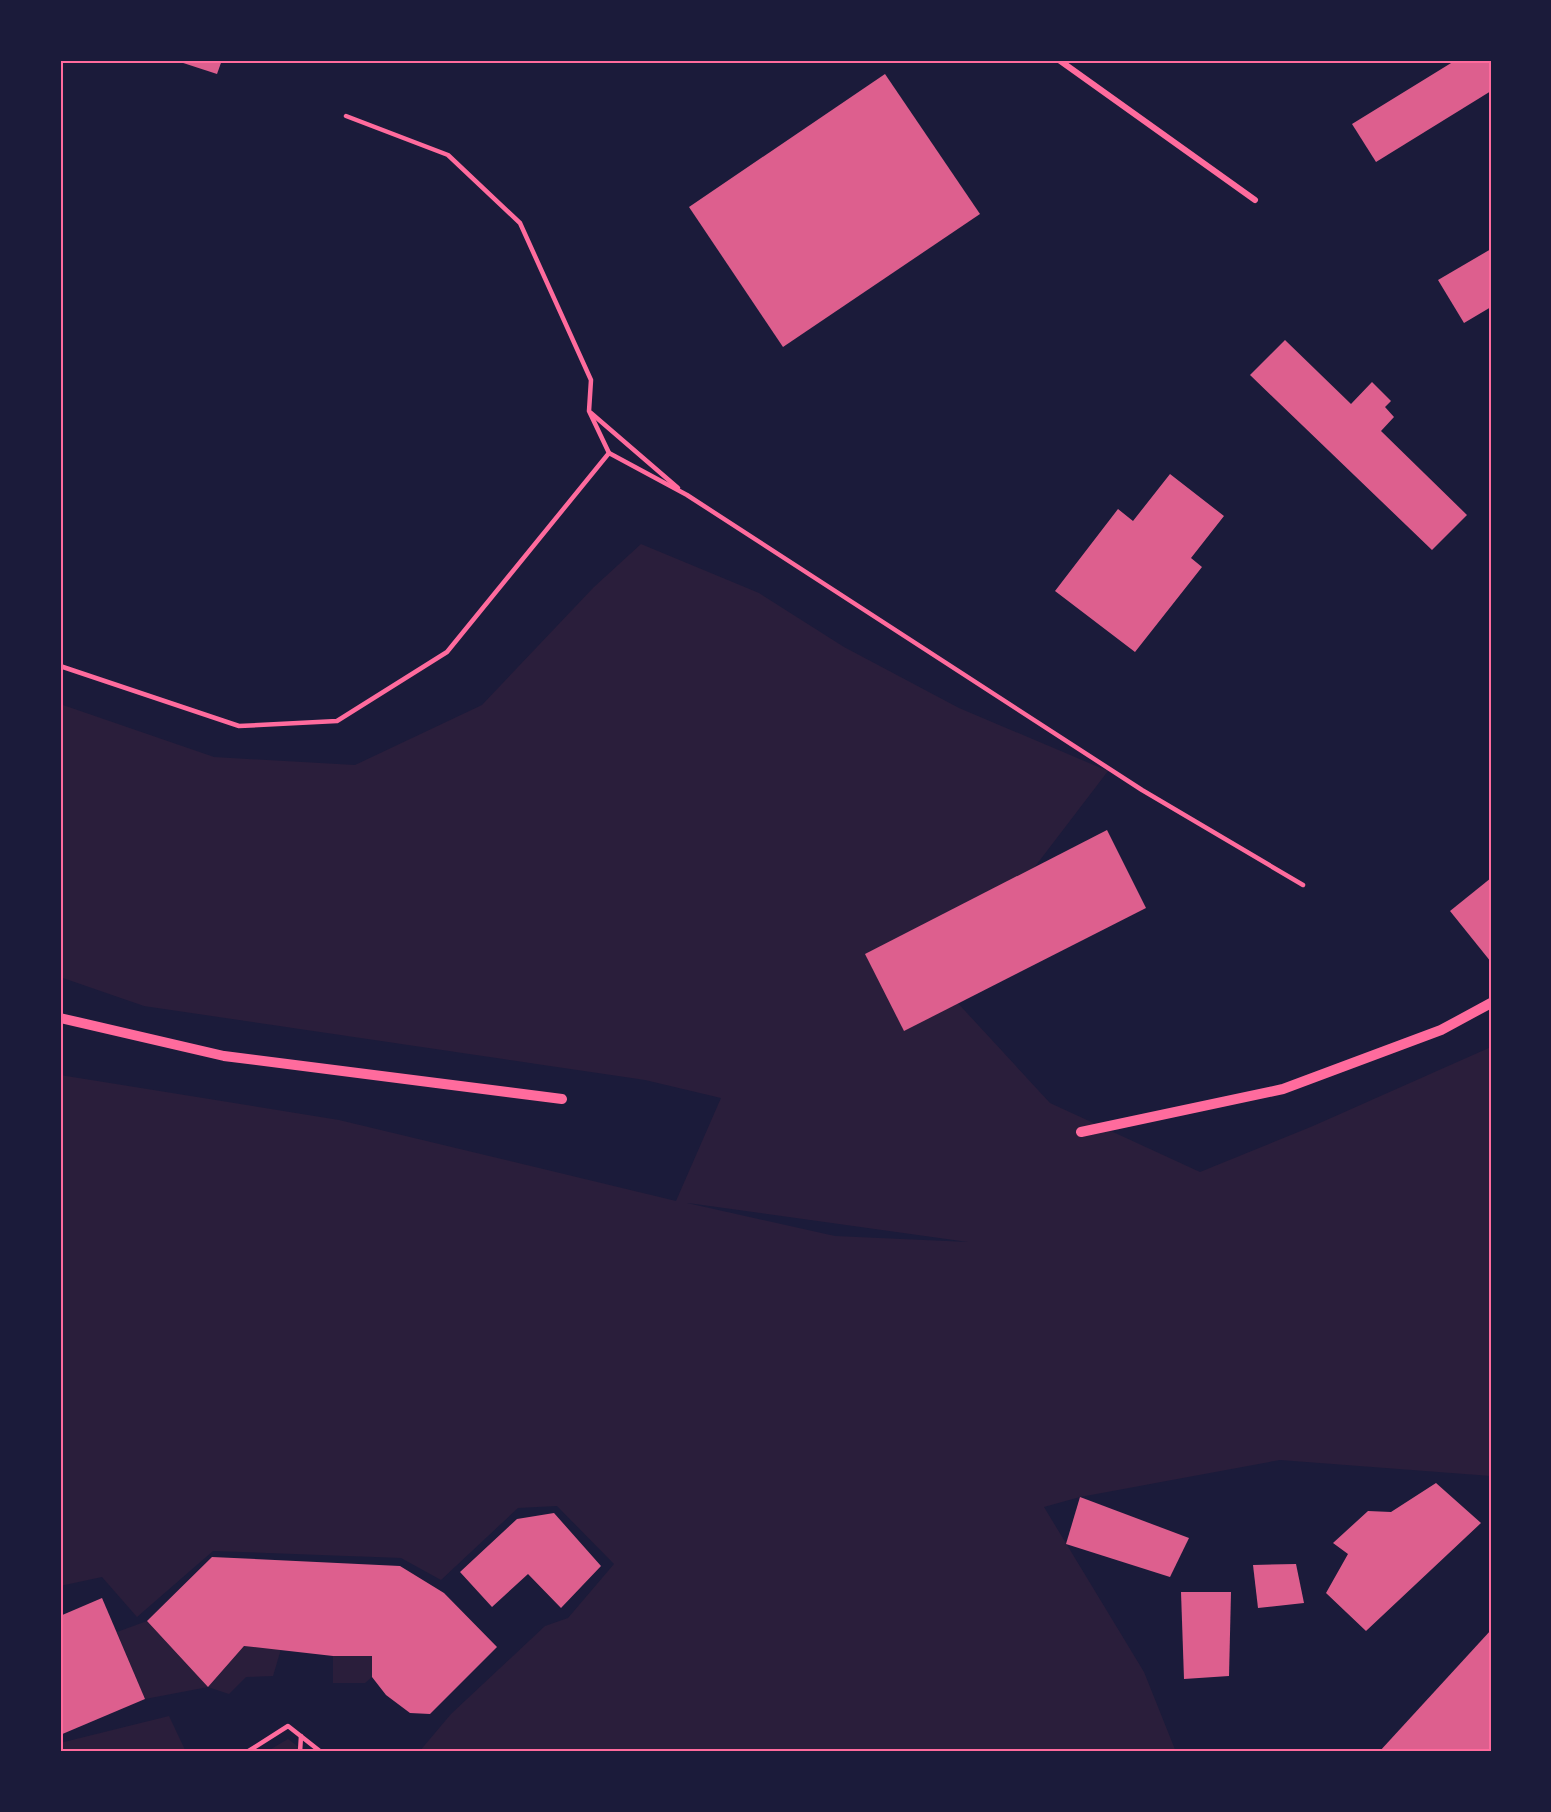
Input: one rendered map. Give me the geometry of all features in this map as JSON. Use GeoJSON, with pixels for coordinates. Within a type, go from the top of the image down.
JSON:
{"type":"FeatureCollection","features":[{"type":"Feature","properties":{"kind":"street"},"geometry":{"type":"LineString","coordinates":[[1059,60],[1255,201]]}},
{"type":"Feature","properties":{"kind":"street"},"geometry":{"type":"LineString","coordinates":[[1081,1132],[1283,1089],[1441,1030],[1491,1003]]}},
{"type":"Feature","properties":{"kind":"street"},"geometry":{"type":"LineString","coordinates":[[60,1018],[224,1056],[562,1099]]}},
{"type":"Feature","properties":{"kind":"lane"},"geometry":{"type":"LineString","coordinates":[[346,116],[448,155],[520,223],[591,380],[589,411],[609,453],[687,495],[1142,790],[1303,885]]}},
{"type":"Feature","properties":{"kind":"lane"},"geometry":{"type":"LineString","coordinates":[[589,411],[687,495]]}},
{"type":"Feature","properties":{"kind":"lane"},"geometry":{"type":"LineString","coordinates":[[60,666],[239,726],[337,721],[447,652],[609,453]]}},
{"type":"Feature","properties":{"kind":"lane"},"geometry":{"type":"LineString","coordinates":[[247,1752],[288,1726],[321,1752]]}},
{"type":"Feature","properties":{"kind":"lane"},"geometry":{"type":"LineString","coordinates":[[300,1752],[301,1736]]}},
{"type":"Feature","properties":{"kind":"shaded area"},"geometry":{"type":"Polygon","coordinates":[[[641,544],[759,593],[844,647],[959,708],[1108,771],[943,987],[1050,1103],[1200,1172],[1313,1126],[1491,1047],[1491,1476],[1280,1460],[1080,1497],[1044,1507],[1144,1672],[1176,1752],[419,1752],[451,1714],[545,1626],[568,1618],[614,1564],[557,1506],[518,1508],[441,1580],[401,1558],[213,1551],[137,1617],[102,1577],[60,1586],[60,1075],[339,1120],[676,1201],[721,1098],[645,1080],[144,1006],[60,977],[60,704],[214,757],[355,765],[482,705],[594,587],[641,544]],[[687,1203],[835,1236],[968,1242],[687,1203]]]}},
{"type":"Feature","properties":{"kind":"shaded area"},"geometry":{"type":"Polygon","coordinates":[[[147,1621],[208,1687],[145,1699],[117,1632],[147,1621]]]}},
{"type":"Feature","properties":{"kind":"shaded area"},"geometry":{"type":"Polygon","coordinates":[[[244,1646],[281,1649],[273,1676],[246,1677],[229,1694],[208,1687],[244,1646]]]}},
{"type":"Feature","properties":{"kind":"shaded area"},"geometry":{"type":"Polygon","coordinates":[[[333,1656],[372,1656],[372,1677],[365,1683],[333,1683],[333,1656]]]}},
{"type":"Feature","properties":{"kind":"shaded area"},"geometry":{"type":"Polygon","coordinates":[[[169,1716],[186,1752],[60,1752],[60,1743],[169,1716]]]}},
{"type":"Feature","properties":{"kind":"shaded area"},"geometry":{"type":"Polygon","coordinates":[[[288,1739],[305,1752],[266,1752],[288,1739]]]}},
{"type":"Feature","properties":{"kind":"building"},"geometry":{"type":"Polygon","coordinates":[[[174,60],[222,60],[217,74],[174,60]]]}},
{"type":"Feature","properties":{"kind":"building"},"geometry":{"type":"Polygon","coordinates":[[[1456,60],[1491,60],[1491,91],[1376,162],[1352,124],[1456,60]]]}},
{"type":"Feature","properties":{"kind":"building"},"geometry":{"type":"Polygon","coordinates":[[[885,74],[980,214],[783,347],[689,207],[885,74]]]}},
{"type":"Feature","properties":{"kind":"building"},"geometry":{"type":"Polygon","coordinates":[[[1491,249],[1491,307],[1464,323],[1438,280],[1491,249]]]}},
{"type":"Feature","properties":{"kind":"building"},"geometry":{"type":"Polygon","coordinates":[[[1285,340],[1351,404],[1372,382],[1391,401],[1385,407],[1394,417],[1381,431],[1467,515],[1432,550],[1250,375],[1285,340]]]}},
{"type":"Feature","properties":{"kind":"building"},"geometry":{"type":"Polygon","coordinates":[[[1170,474],[1224,516],[1191,558],[1202,567],[1135,652],[1055,591],[1118,509],[1133,521],[1170,474]]]}},
{"type":"Feature","properties":{"kind":"building"},"geometry":{"type":"Polygon","coordinates":[[[1107,830],[1146,908],[904,1031],[865,954],[1107,830]]]}},
{"type":"Feature","properties":{"kind":"building"},"geometry":{"type":"Polygon","coordinates":[[[1491,878],[1491,962],[1450,911],[1491,878]]]}},
{"type":"Feature","properties":{"kind":"building"},"geometry":{"type":"Polygon","coordinates":[[[1436,1483],[1481,1523],[1366,1631],[1326,1593],[1348,1554],[1333,1543],[1368,1511],[1391,1512],[1436,1483]]]}},
{"type":"Feature","properties":{"kind":"building"},"geometry":{"type":"Polygon","coordinates":[[[1080,1497],[1189,1538],[1170,1577],[1066,1544],[1080,1497]]]}},
{"type":"Feature","properties":{"kind":"building"},"geometry":{"type":"Polygon","coordinates":[[[554,1513],[601,1566],[561,1608],[528,1574],[492,1607],[460,1572],[517,1519],[554,1513]]]}},
{"type":"Feature","properties":{"kind":"building"},"geometry":{"type":"Polygon","coordinates":[[[212,1557],[400,1566],[444,1593],[497,1647],[430,1714],[410,1713],[386,1695],[372,1677],[372,1656],[333,1656],[244,1646],[208,1687],[147,1621],[212,1557]]]}},
{"type":"Feature","properties":{"kind":"building"},"geometry":{"type":"Polygon","coordinates":[[[1296,1564],[1304,1603],[1258,1608],[1253,1565],[1296,1564]]]}},
{"type":"Feature","properties":{"kind":"building"},"geometry":{"type":"Polygon","coordinates":[[[1181,1592],[1231,1592],[1229,1676],[1184,1679],[1181,1592]]]}},
{"type":"Feature","properties":{"kind":"building"},"geometry":{"type":"Polygon","coordinates":[[[102,1598],[145,1699],[60,1735],[60,1616],[102,1598]]]}},
{"type":"Feature","properties":{"kind":"building"},"geometry":{"type":"Polygon","coordinates":[[[1491,1630],[1491,1752],[1379,1752],[1491,1630]]]}}]}
